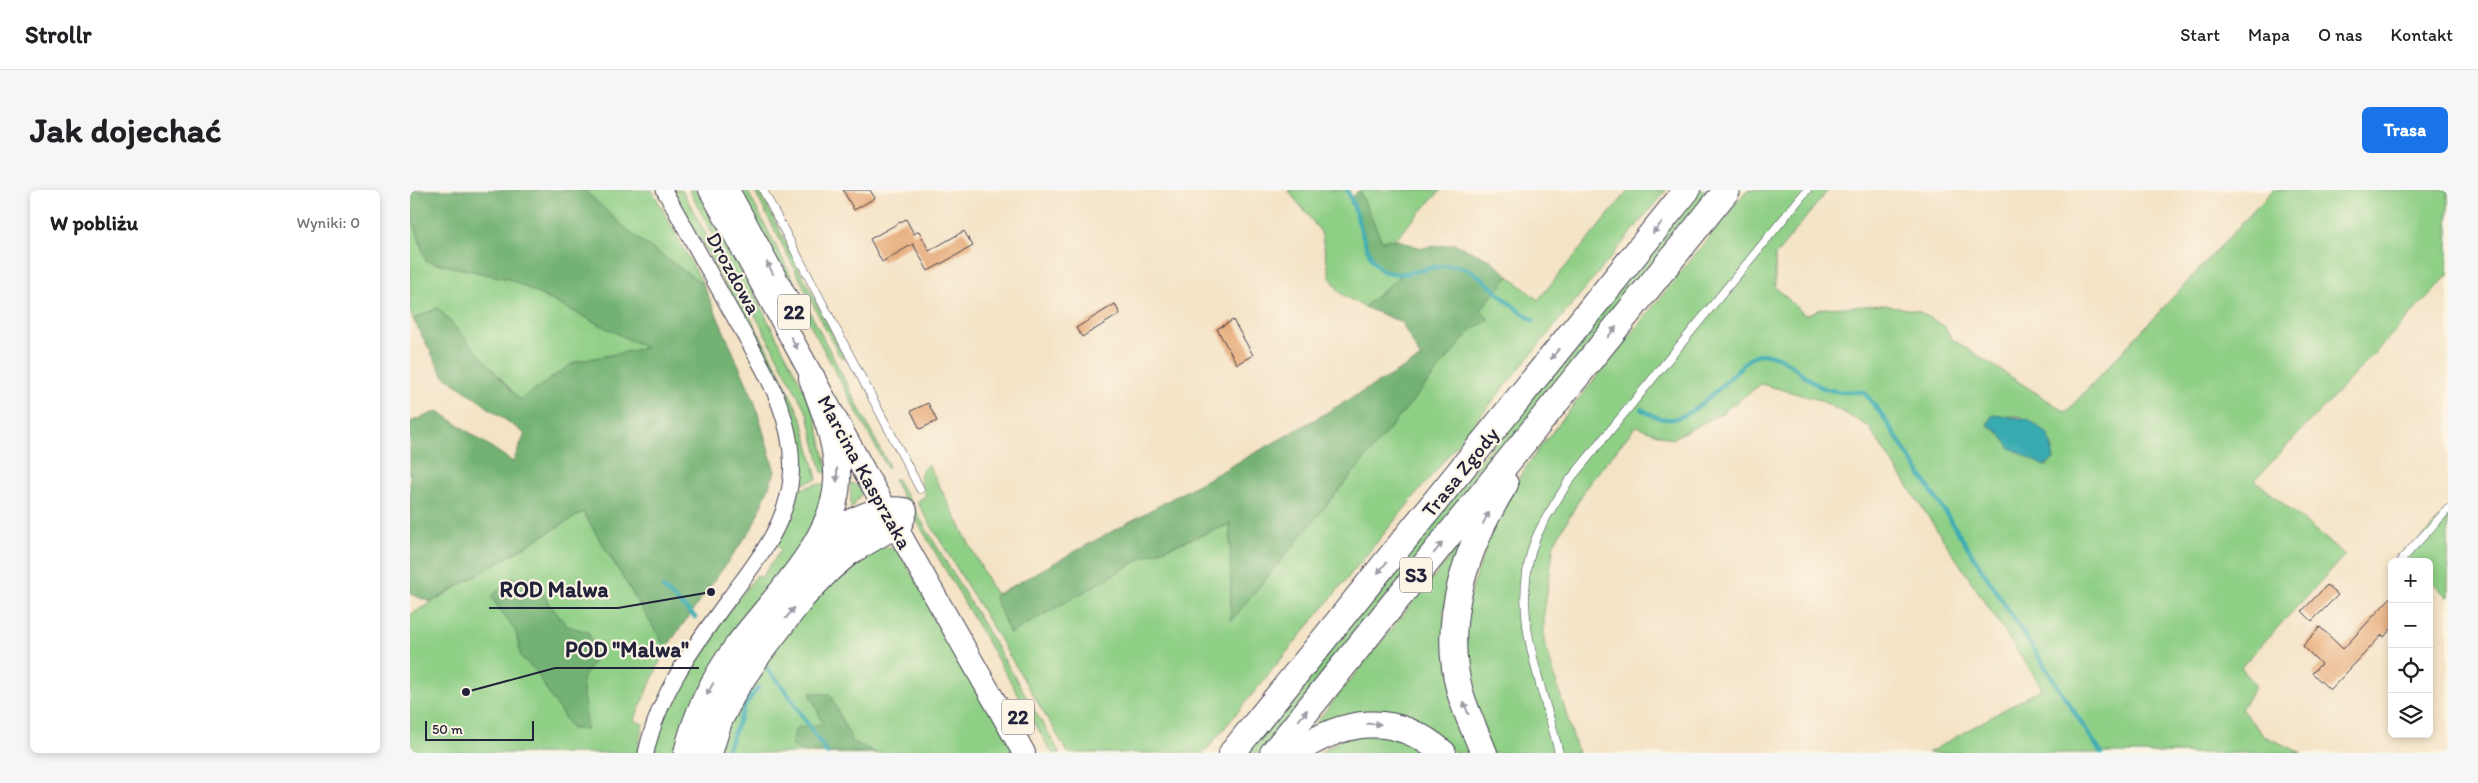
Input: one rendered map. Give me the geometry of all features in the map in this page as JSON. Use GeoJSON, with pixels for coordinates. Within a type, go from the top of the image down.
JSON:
{"type":"FeatureCollection","features":[{"type":"Feature","properties":{"kind":"highway","name":"Trasa Zgody"},"geometry":{"type":"LineString","coordinates":[[1232,753],[1687,190]]}},
{"type":"Feature","properties":{"kind":"highway","name":"Trasa Zgody"},"geometry":{"type":"LineString","coordinates":[[1273,753],[1727,190]]}},
{"type":"Feature","properties":{"kind":"highway"},"geometry":{"type":"LineString","coordinates":[[687,753],[698,714],[718,674],[815,548],[833,506],[837,473],[828,420],[812,378]]}},
{"type":"Feature","properties":{"kind":"highway"},"geometry":{"type":"LineString","coordinates":[[1484,753],[1460,692],[1453,651],[1454,625],[1462,574],[1477,535],[1499,494],[1560,397]]}},
{"type":"Feature","properties":{"kind":"highway"},"geometry":{"type":"LineString","coordinates":[[815,548],[852,522],[868,515],[895,516]]}},
{"type":"Feature","properties":{"kind":"highway"},"geometry":{"type":"LineString","coordinates":[[710,753],[720,721],[735,689],[760,652],[804,595],[828,570],[895,516]]}},
{"type":"Feature","properties":{"kind":"highway"},"geometry":{"type":"LineString","coordinates":[[1294,753],[1332,731],[1354,725],[1369,724],[1402,728],[1433,744],[1443,753]]}},
{"type":"Feature","properties":{"kind":"main road","name":"Marcina Kasprzaka"},"geometry":{"type":"LineString","coordinates":[[710,190],[812,378],[895,516],[1000,681],[1036,753]]}},
{"type":"Feature","properties":{"kind":"main road","name":"Marcina Kasprzaka"},"geometry":{"type":"LineString","coordinates":[[728,190],[895,516],[1024,753]]}},
{"type":"Feature","properties":{"kind":"street","name":"Drozdowa"},"geometry":{"type":"LineString","coordinates":[[646,753],[659,708],[671,682],[772,538],[785,507],[792,464],[788,434],[774,391],[664,190]]}},
{"type":"Feature","properties":{"kind":"lane","name":"Marcina Kasprzaka"},"geometry":{"type":"LineString","coordinates":[[763,190],[920,489]]}},
{"type":"Feature","properties":{"kind":"lane"},"geometry":{"type":"LineString","coordinates":[[1559,753],[1528,644],[1524,610],[1532,548],[1568,482],[1807,190]]}},
{"type":"Feature","properties":{"kind":"lane"},"geometry":{"type":"LineString","coordinates":[[2403,558],[2448,509]]}},
{"type":"Feature","properties":{"kind":"green space"},"geometry":{"type":"Polygon","coordinates":[[[410,190],[584,190],[634,236],[703,284],[754,400],[775,472],[752,528],[666,648],[583,512],[431,602],[410,594],[410,422],[438,411],[513,462],[525,434],[443,375],[413,319],[438,308],[520,400],[575,362],[646,348],[509,279],[426,261],[410,209],[410,190]]]}},
{"type":"Feature","properties":{"kind":"green space"},"geometry":{"type":"Polygon","coordinates":[[[512,190],[652,190],[703,284],[512,190]]]}},
{"type":"Feature","properties":{"kind":"green space"},"geometry":{"type":"Polygon","coordinates":[[[673,190],[682,190],[778,369],[802,420],[817,479],[799,485],[800,457],[797,429],[784,392],[673,190]]]}},
{"type":"Feature","properties":{"kind":"green space"},"geometry":{"type":"Polygon","coordinates":[[[689,190],[699,190],[806,393],[814,410],[828,473],[822,472],[808,415],[689,190]]]}},
{"type":"Feature","properties":{"kind":"green space"},"geometry":{"type":"Polygon","coordinates":[[[738,190],[747,190],[889,466],[887,468],[738,190]]]}},
{"type":"Feature","properties":{"kind":"green space"},"geometry":{"type":"Polygon","coordinates":[[[754,190],[759,190],[846,360],[839,355],[754,190]]]}},
{"type":"Feature","properties":{"kind":"green space"},"geometry":{"type":"Polygon","coordinates":[[[1288,190],[1347,190],[1371,257],[1403,274],[1364,307],[1341,294],[1330,277],[1321,232],[1288,190]]]}},
{"type":"Feature","properties":{"kind":"green space"},"geometry":{"type":"Polygon","coordinates":[[[1359,190],[1441,190],[1395,239],[1381,241],[1359,190]]]}},
{"type":"Feature","properties":{"kind":"green space"},"geometry":{"type":"Polygon","coordinates":[[[1359,190],[1382,241],[1395,239],[1421,248],[1455,244],[1492,261],[1509,276],[1481,309],[1489,320],[1471,330],[1231,621],[1230,524],[1146,556],[1010,634],[994,596],[1284,437],[1421,358],[1401,322],[1364,307],[1403,274],[1383,270],[1370,255],[1362,236],[1351,198],[1359,190]]]}},
{"type":"Feature","properties":{"kind":"green space"},"geometry":{"type":"Polygon","coordinates":[[[1629,190],[1666,190],[1204,753],[1068,753],[917,502],[926,495],[920,479],[924,468],[928,464],[994,592],[998,594],[995,595],[1010,634],[1146,556],[1231,524],[1231,620],[1471,330],[1488,320],[1481,309],[1509,276],[1538,300],[1629,190]]]}},
{"type":"Feature","properties":{"kind":"green space"},"geometry":{"type":"Polygon","coordinates":[[[1698,190],[1717,190],[1261,753],[1244,753],[1698,190]]]}},
{"type":"Feature","properties":{"kind":"green space"},"geometry":{"type":"Polygon","coordinates":[[[1747,190],[1828,190],[1775,256],[1775,287],[1805,315],[1824,308],[1885,305],[1918,311],[1944,326],[1952,339],[2066,412],[2273,190],[2448,190],[2448,275],[2255,480],[2345,555],[2241,667],[2256,686],[2241,709],[2264,736],[2302,753],[1928,753],[2042,688],[1868,426],[1820,400],[1761,384],[1720,414],[1671,439],[1636,426],[1587,486],[1554,544],[1544,614],[1544,641],[1578,753],[1490,753],[1468,678],[1464,613],[1500,505],[1540,447],[1747,190]],[[1992,416],[1987,424],[2041,464],[2047,466],[2053,449],[2046,434],[2020,416],[1992,416]]]}},
{"type":"Feature","properties":{"kind":"green space"},"geometry":{"type":"Polygon","coordinates":[[[410,209],[426,261],[509,279],[647,348],[575,362],[520,400],[438,308],[413,319],[410,310],[410,209]]]}},
{"type":"Feature","properties":{"kind":"green space"},"geometry":{"type":"Polygon","coordinates":[[[896,478],[1060,753],[1052,753],[893,480],[896,478]]]}},
{"type":"Feature","properties":{"kind":"green space"},"geometry":{"type":"Polygon","coordinates":[[[850,483],[859,486],[862,493],[851,509],[850,483]]]}},
{"type":"Feature","properties":{"kind":"green space"},"geometry":{"type":"Polygon","coordinates":[[[817,484],[829,485],[826,505],[678,753],[654,753],[660,728],[669,704],[694,658],[757,575],[761,578],[781,550],[777,546],[796,504],[798,490],[817,484]]]}},
{"type":"Feature","properties":{"kind":"green space"},"geometry":{"type":"Polygon","coordinates":[[[2448,509],[2448,598],[2433,583],[2433,558],[2409,558],[2406,555],[2448,509]]]}},
{"type":"Feature","properties":{"kind":"green space"},"geometry":{"type":"Polygon","coordinates":[[[583,512],[666,648],[634,720],[643,724],[637,753],[410,753],[410,615],[583,512]]]}},
{"type":"Feature","properties":{"kind":"green space"},"geometry":{"type":"Polygon","coordinates":[[[1460,544],[1462,547],[1443,612],[1475,753],[1456,753],[1431,732],[1310,730],[1460,544]]]}},
{"type":"Feature","properties":{"kind":"green space"},"geometry":{"type":"Polygon","coordinates":[[[888,547],[898,551],[1017,753],[717,753],[734,708],[772,650],[825,590],[871,549],[888,547]]]}},
{"type":"Feature","properties":{"kind":"green space"},"geometry":{"type":"Polygon","coordinates":[[[529,577],[540,588],[549,604],[567,626],[588,632],[597,656],[582,680],[587,729],[572,729],[536,671],[521,657],[516,632],[491,597],[512,578],[529,577]]]}},
{"type":"Feature","properties":{"kind":"green space"},"geometry":{"type":"Polygon","coordinates":[[[810,693],[830,694],[852,741],[876,753],[806,753],[791,745],[796,728],[823,724],[810,693]]]}},
{"type":"Feature","properties":{"kind":"green space"},"geometry":{"type":"Polygon","coordinates":[[[1397,734],[1433,753],[1319,753],[1349,735],[1397,734]]]}},
{"type":"Feature","properties":{"kind":"water"},"geometry":{"type":"Polygon","coordinates":[[[1993,415],[2028,419],[2049,435],[2054,459],[2044,466],[2009,447],[2000,433],[1987,424],[1993,415]]]}},
{"type":"Feature","properties":{"kind":"building"},"geometry":{"type":"Polygon","coordinates":[[[843,190],[870,190],[875,198],[854,210],[843,190]]]}},
{"type":"Feature","properties":{"kind":"building"},"geometry":{"type":"Polygon","coordinates":[[[906,219],[914,234],[919,231],[929,251],[964,231],[973,246],[928,271],[913,244],[882,262],[870,239],[906,219]]]}},
{"type":"Feature","properties":{"kind":"building"},"geometry":{"type":"Polygon","coordinates":[[[1115,304],[1120,314],[1082,337],[1076,328],[1115,304]]]}},
{"type":"Feature","properties":{"kind":"building"},"geometry":{"type":"Polygon","coordinates":[[[1233,320],[1253,355],[1237,364],[1217,329],[1233,320]]]}},
{"type":"Feature","properties":{"kind":"building"},"geometry":{"type":"Polygon","coordinates":[[[928,403],[937,421],[920,429],[911,411],[928,403]]]}},
{"type":"Feature","properties":{"kind":"building"},"geometry":{"type":"Polygon","coordinates":[[[2327,585],[2338,595],[2312,621],[2302,611],[2327,585]]]}},
{"type":"Feature","properties":{"kind":"building"},"geometry":{"type":"Polygon","coordinates":[[[2388,600],[2388,632],[2384,637],[2382,635],[2330,690],[2312,673],[2321,664],[2303,646],[2320,627],[2343,649],[2388,600]]]}},
{"type":"Feature","properties":{"kind":"waterway"},"geometry":{"type":"LineString","coordinates":[[1347,190],[1355,208],[1369,253],[1379,268],[1387,273],[1397,274],[1451,265],[1468,269],[1534,321]]}},
{"type":"Feature","properties":{"kind":"waterway"},"geometry":{"type":"LineString","coordinates":[[1641,409],[1664,419],[1673,419],[1681,416],[1707,400],[1751,358],[1756,355],[1765,354],[1774,355],[1782,359],[1812,382],[1824,388],[1841,392],[1864,392],[1882,415],[2101,753]]}},
{"type":"Feature","properties":{"kind":"waterway"},"geometry":{"type":"LineString","coordinates":[[663,588],[695,617]]}},
{"type":"Feature","properties":{"kind":"waterway"},"geometry":{"type":"LineString","coordinates":[[767,669],[784,688],[827,753]]}},
{"type":"Feature","properties":{"kind":"waterway"},"geometry":{"type":"LineString","coordinates":[[726,753],[746,703],[758,688]]}},
{"type":"Feature","properties":{"kind":"place","name":"ROD Malwa"},"geometry":{"type":"Point","coordinates":[711,592]}},
{"type":"Feature","properties":{"kind":"place","name":"POD \"Malwa\""},"geometry":{"type":"Point","coordinates":[466,692]}}]}
